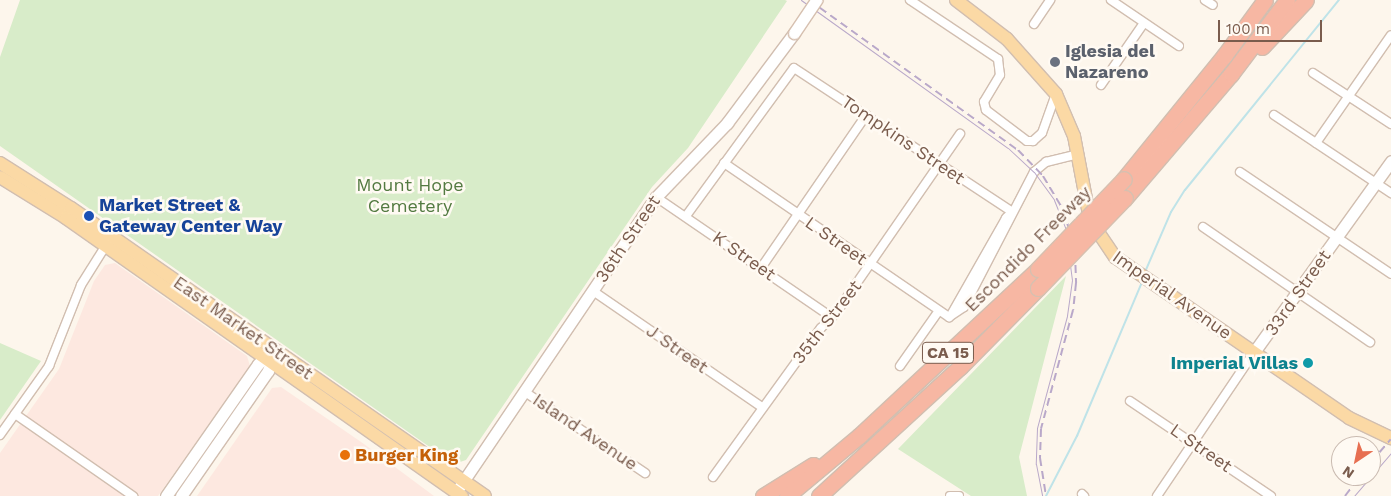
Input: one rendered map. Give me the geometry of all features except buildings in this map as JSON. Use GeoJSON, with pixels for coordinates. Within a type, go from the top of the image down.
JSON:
{"type":"FeatureCollection","features":[{"type":"Feature","properties":{"kind":"highway","name":"Escondido Freeway"},"geometry":{"type":"LineString","coordinates":[[787,496],[859,436],[1038,270],[1124,179],[1224,56],[1265,0]]}},
{"type":"Feature","properties":{"kind":"highway","name":"Escondido Freeway"},"geometry":{"type":"LineString","coordinates":[[819,496],[960,367],[1125,198],[1231,74],[1287,0]]}},
{"type":"Feature","properties":{"kind":"highway"},"geometry":{"type":"LineString","coordinates":[[1231,74],[1254,56],[1306,0]]}},
{"type":"Feature","properties":{"kind":"highway"},"geometry":{"type":"LineString","coordinates":[[763,496],[859,436]]}},
{"type":"Feature","properties":{"kind":"main road","name":"36th Street"},"geometry":{"type":"LineString","coordinates":[[459,494],[464,481],[656,197],[727,123],[794,33],[816,0]]}},
{"type":"Feature","properties":{"kind":"main road","name":"Imperial Avenue"},"geometry":{"type":"LineString","coordinates":[[956,0],[1007,39],[1056,94],[1067,115],[1077,154],[1083,196],[1095,233],[1115,257],[1349,418],[1391,438]]}},
{"type":"Feature","properties":{"kind":"main road","name":"33rd Street"},"geometry":{"type":"LineString","coordinates":[[1254,352],[1391,161]]}},
{"type":"Feature","properties":{"kind":"main road","name":"East Market Street"},"geometry":{"type":"LineString","coordinates":[[0,163],[59,200],[108,241],[459,494]]}},
{"type":"Feature","properties":{"kind":"main road"},"geometry":{"type":"LineString","coordinates":[[0,169],[41,193],[59,200]]}},
{"type":"Feature","properties":{"kind":"main road","name":"East Market Street"},"geometry":{"type":"LineString","coordinates":[[0,177],[108,241]]}},
{"type":"Feature","properties":{"kind":"main road","name":"East Market Street"},"geometry":{"type":"LineString","coordinates":[[270,356],[485,496]]}},
{"type":"Feature","properties":{"kind":"main road"},"geometry":{"type":"LineString","coordinates":[[166,496],[270,356]]}},
{"type":"Feature","properties":{"kind":"main road"},"geometry":{"type":"LineString","coordinates":[[181,496],[268,372],[270,356]]}},
{"type":"Feature","properties":{"kind":"street"},"geometry":{"type":"LineString","coordinates":[[910,0],[998,59],[1000,75],[984,102],[986,110],[1027,141],[1033,141],[1042,133],[1056,94]]}},
{"type":"Feature","properties":{"kind":"street"},"geometry":{"type":"LineString","coordinates":[[1034,24],[1050,0]]}},
{"type":"Feature","properties":{"kind":"street"},"geometry":{"type":"LineString","coordinates":[[1111,0],[1179,46]]}},
{"type":"Feature","properties":{"kind":"street"},"geometry":{"type":"LineString","coordinates":[[1205,0],[1213,5]]}},
{"type":"Feature","properties":{"kind":"street"},"geometry":{"type":"LineString","coordinates":[[1101,85],[1144,23]]}},
{"type":"Feature","properties":{"kind":"street"},"geometry":{"type":"LineString","coordinates":[[1316,143],[1391,35]]}},
{"type":"Feature","properties":{"kind":"street","name":"Tompkins Street"},"geometry":{"type":"LineString","coordinates":[[794,68],[1012,212]]}},
{"type":"Feature","properties":{"kind":"street","name":"36th Street"},"geometry":{"type":"LineString","coordinates":[[686,216],[794,68]]}},
{"type":"Feature","properties":{"kind":"street"},"geometry":{"type":"LineString","coordinates":[[1313,73],[1391,124]]}},
{"type":"Feature","properties":{"kind":"street"},"geometry":{"type":"LineString","coordinates":[[761,268],[866,115]]}},
{"type":"Feature","properties":{"kind":"street"},"geometry":{"type":"LineString","coordinates":[[1274,115],[1391,193]]}},
{"type":"Feature","properties":{"kind":"street","name":"35th Street"},"geometry":{"type":"LineString","coordinates":[[713,477],[762,407],[870,265],[960,134]]}},
{"type":"Feature","properties":{"kind":"street"},"geometry":{"type":"LineString","coordinates":[[1012,212],[1037,169],[1046,162],[1077,154]]}},
{"type":"Feature","properties":{"kind":"street","name":"L Street"},"geometry":{"type":"LineString","coordinates":[[724,163],[938,312],[949,317],[964,307],[1011,220],[1012,212]]}},
{"type":"Feature","properties":{"kind":"street"},"geometry":{"type":"LineString","coordinates":[[1240,172],[1391,274]]}},
{"type":"Feature","properties":{"kind":"street","name":"K Street"},"geometry":{"type":"LineString","coordinates":[[656,197],[831,317]]}},
{"type":"Feature","properties":{"kind":"street"},"geometry":{"type":"LineString","coordinates":[[1203,227],[1299,291],[1370,342]]}},
{"type":"Feature","properties":{"kind":"street"},"geometry":{"type":"LineString","coordinates":[[0,436],[48,366],[81,285],[108,241]]}},
{"type":"Feature","properties":{"kind":"street","name":"J Street"},"geometry":{"type":"LineString","coordinates":[[593,291],[762,407]]}},
{"type":"Feature","properties":{"kind":"street"},"geometry":{"type":"LineString","coordinates":[[900,366],[938,312]]}},
{"type":"Feature","properties":{"kind":"street","name":"33rd Street"},"geometry":{"type":"LineString","coordinates":[[1157,496],[1194,444],[1254,352]]}},
{"type":"Feature","properties":{"kind":"street","name":"Island Avenue"},"geometry":{"type":"LineString","coordinates":[[525,392],[645,473]]}},
{"type":"Feature","properties":{"kind":"street","name":"L Street"},"geometry":{"type":"LineString","coordinates":[[1130,401],[1271,496]]}},
{"type":"Feature","properties":{"kind":"street"},"geometry":{"type":"LineString","coordinates":[[15,414],[133,496]]}},
{"type":"Feature","properties":{"kind":"shaded area"},"geometry":{"type":"Polygon","coordinates":[[[115,263],[247,356],[250,366],[158,496],[0,496],[0,453],[59,369],[94,281],[105,265],[115,263]]]}},
{"type":"Feature","properties":{"kind":"shaded area"},"geometry":{"type":"Polygon","coordinates":[[[281,387],[364,444],[434,496],[197,496],[272,388],[281,387]]]}},
{"type":"Feature","properties":{"kind":"green space","name":"Mount Hope Cemetery"},"geometry":{"type":"Polygon","coordinates":[[[20,0],[787,1],[688,148],[652,187],[466,460],[454,464],[0,146],[0,57],[20,0]]]}},
{"type":"Feature","properties":{"kind":"green space"},"geometry":{"type":"Polygon","coordinates":[[[1066,276],[1019,457],[1027,496],[971,496],[898,449],[1066,276]]]}},
{"type":"Feature","properties":{"kind":"green space"},"geometry":{"type":"Polygon","coordinates":[[[0,343],[41,361],[0,420],[0,343]]]}},
{"type":"Feature","properties":{"kind":"waterway"},"geometry":{"type":"LineString","coordinates":[[1145,272],[1171,212],[1185,190],[1339,0]]}},
{"type":"Feature","properties":{"kind":"waterway"},"geometry":{"type":"LineString","coordinates":[[1046,496],[1077,436],[1142,282]]}},
{"type":"Feature","properties":{"kind":"tram line"},"geometry":{"type":"LineString","coordinates":[[801,0],[1008,148],[1034,172],[1054,200],[1065,227],[1072,280],[1067,316],[1037,428],[1036,464],[1042,496]]}},
{"type":"Feature","properties":{"kind":"tram line"},"geometry":{"type":"LineString","coordinates":[[1354,496],[1391,453]]}},
{"type":"Feature","properties":{"kind":"railway"},"geometry":{"type":"LineString","coordinates":[[809,0],[1018,150],[1043,176],[1064,211],[1075,252],[1076,283],[1073,310],[1041,429],[1040,458],[1046,496]]}},
{"type":"Feature","properties":{"kind":"railway"},"geometry":{"type":"LineString","coordinates":[[1381,450],[1391,439]]}},
{"type":"Feature","properties":{"kind":"railway"},"geometry":{"type":"LineString","coordinates":[[1345,496],[1352,486]]}},
{"type":"Feature","properties":{"kind":"place","name":"Iglesia del Nazareno"},"geometry":{"type":"Point","coordinates":[1055,62]}},
{"type":"Feature","properties":{"kind":"place","name":"Market Street & Gateway Center Way"},"geometry":{"type":"Point","coordinates":[89,216]}},
{"type":"Feature","properties":{"kind":"place","name":"Imperial Villas"},"geometry":{"type":"Point","coordinates":[1308,363]}},
{"type":"Feature","properties":{"kind":"place","name":"Burger King"},"geometry":{"type":"Point","coordinates":[345,455]}}]}
